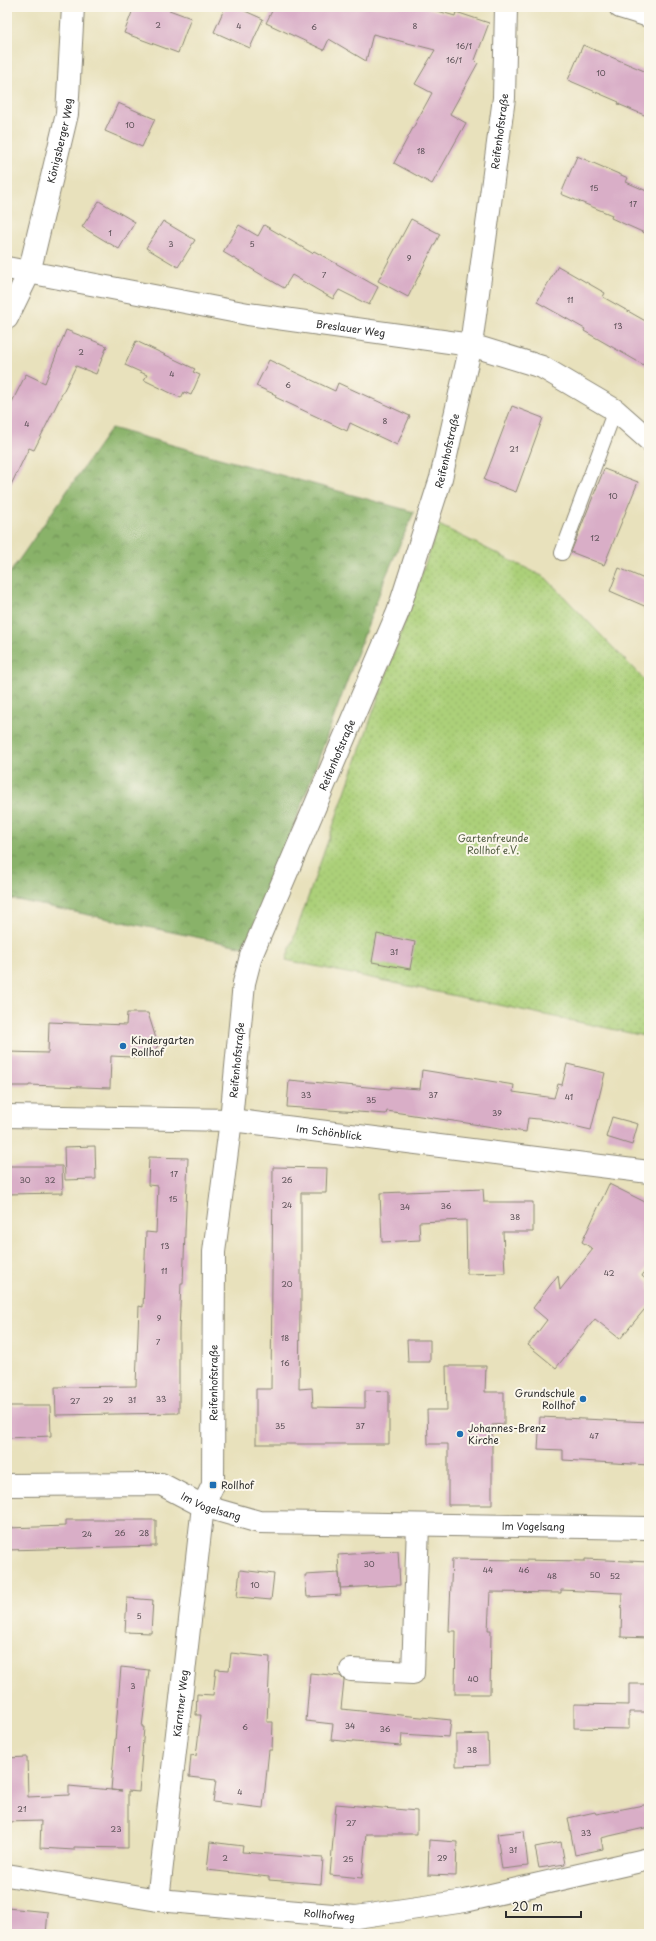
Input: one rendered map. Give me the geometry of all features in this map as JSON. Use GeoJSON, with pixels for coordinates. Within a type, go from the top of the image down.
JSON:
{"type":"FeatureCollection","features":[{"type":"Feature","properties":{"kind":"street","name":"Königsberger Weg"},"geometry":{"type":"LineString","coordinates":[[7,318],[29,273],[67,114],[73,7]]}},
{"type":"Feature","properties":{"kind":"street","name":"Reifenhofstraße"},"geometry":{"type":"LineString","coordinates":[[203,1506],[213,1485],[214,1252],[231,1120],[244,983],[251,956],[398,612],[441,478],[471,345],[504,98],[506,7]]}},
{"type":"Feature","properties":{"kind":"street"},"geometry":{"type":"LineString","coordinates":[[620,7],[649,16]]}},
{"type":"Feature","properties":{"kind":"street"},"geometry":{"type":"LineString","coordinates":[[7,268],[29,273]]}},
{"type":"Feature","properties":{"kind":"street","name":"Breslauer Weg"},"geometry":{"type":"LineString","coordinates":[[29,273],[248,314],[471,345],[542,367],[615,410],[649,440]]}},
{"type":"Feature","properties":{"kind":"street","name":"Im Schönblick"},"geometry":{"type":"LineString","coordinates":[[7,1116],[231,1120],[649,1172]]}},
{"type":"Feature","properties":{"kind":"street","name":"Im Vogelsang"},"geometry":{"type":"LineString","coordinates":[[7,1485],[161,1484],[203,1506],[259,1522],[649,1528]]}},
{"type":"Feature","properties":{"kind":"street","name":"Kärntner Weg"},"geometry":{"type":"LineString","coordinates":[[158,1900],[203,1506]]}},
{"type":"Feature","properties":{"kind":"street"},"geometry":{"type":"LineString","coordinates":[[351,1670],[413,1673],[418,1525]]}},
{"type":"Feature","properties":{"kind":"street","name":"Rollhofweg"},"geometry":{"type":"LineString","coordinates":[[7,1875],[158,1900],[356,1917],[465,1901],[649,1859]]}},
{"type":"Feature","properties":{"kind":"lane"},"geometry":{"type":"LineString","coordinates":[[562,553],[615,410]]}},
{"type":"Feature","properties":{"kind":"green space"},"geometry":{"type":"Polygon","coordinates":[[[111,428],[414,512],[385,578],[249,948],[7,898],[7,577],[111,428]]]}},
{"type":"Feature","properties":{"kind":"green space","name":"Gartenfreunde Rollhof e.V."},"geometry":{"type":"Polygon","coordinates":[[[439,525],[546,578],[649,685],[649,1037],[286,960],[439,525]]]}},
{"type":"Feature","properties":{"kind":"building"},"geometry":{"type":"Polygon","coordinates":[[[134,7],[161,7],[191,18],[178,53],[124,33],[134,7]]]}},
{"type":"Feature","properties":{"kind":"building"},"geometry":{"type":"Polygon","coordinates":[[[225,7],[236,7],[263,19],[250,48],[214,32],[225,7]]]}},
{"type":"Feature","properties":{"kind":"building"},"geometry":{"type":"Polygon","coordinates":[[[274,7],[424,7],[455,16],[456,12],[489,23],[475,60],[478,63],[450,114],[466,123],[432,184],[394,163],[432,93],[415,84],[435,50],[373,34],[366,61],[329,39],[324,50],[266,23],[274,7]]]}},
{"type":"Feature","properties":{"kind":"building"},"geometry":{"type":"Polygon","coordinates":[[[583,45],[649,73],[649,117],[568,80],[583,45]]]}},
{"type":"Feature","properties":{"kind":"building"},"geometry":{"type":"Polygon","coordinates":[[[118,103],[155,119],[142,147],[105,131],[118,103]]]}},
{"type":"Feature","properties":{"kind":"building"},"geometry":{"type":"Polygon","coordinates":[[[577,156],[628,178],[626,182],[649,192],[649,235],[611,218],[612,215],[561,194],[577,156]]]}},
{"type":"Feature","properties":{"kind":"building"},"geometry":{"type":"Polygon","coordinates":[[[99,201],[135,222],[119,249],[82,227],[99,201]]]}},
{"type":"Feature","properties":{"kind":"building"},"geometry":{"type":"Polygon","coordinates":[[[411,219],[440,234],[408,297],[378,281],[411,219]]]}},
{"type":"Feature","properties":{"kind":"building"},"geometry":{"type":"Polygon","coordinates":[[[163,221],[195,240],[178,267],[146,248],[163,221]]]}},
{"type":"Feature","properties":{"kind":"building"},"geometry":{"type":"Polygon","coordinates":[[[239,225],[258,236],[264,225],[312,253],[314,251],[378,287],[369,305],[339,290],[333,299],[292,275],[284,288],[223,252],[239,225]]]}},
{"type":"Feature","properties":{"kind":"building"},"geometry":{"type":"Polygon","coordinates":[[[558,266],[605,293],[603,297],[649,323],[649,368],[537,302],[558,266]]]}},
{"type":"Feature","properties":{"kind":"building"},"geometry":{"type":"Polygon","coordinates":[[[66,330],[107,346],[96,374],[76,366],[34,450],[29,448],[7,493],[7,412],[26,374],[45,383],[66,330]]]}},
{"type":"Feature","properties":{"kind":"building"},"geometry":{"type":"Polygon","coordinates":[[[136,341],[195,369],[193,372],[200,375],[191,395],[184,392],[181,398],[144,380],[147,375],[125,365],[136,341]]]}},
{"type":"Feature","properties":{"kind":"building"},"geometry":{"type":"Polygon","coordinates":[[[269,360],[335,391],[338,383],[410,416],[397,445],[350,423],[347,431],[275,397],[276,395],[256,386],[269,360]]]}},
{"type":"Feature","properties":{"kind":"building"},"geometry":{"type":"Polygon","coordinates":[[[512,406],[543,418],[516,492],[484,480],[512,406]]]}},
{"type":"Feature","properties":{"kind":"building"},"geometry":{"type":"Polygon","coordinates":[[[604,469],[638,482],[604,565],[571,552],[604,469]]]}},
{"type":"Feature","properties":{"kind":"building"},"geometry":{"type":"Polygon","coordinates":[[[619,568],[649,581],[649,608],[610,591],[619,568]]]}},
{"type":"Feature","properties":{"kind":"building"},"geometry":{"type":"Polygon","coordinates":[[[377,934],[415,942],[410,969],[372,962],[377,934]]]}},
{"type":"Feature","properties":{"kind":"building"},"geometry":{"type":"Polygon","coordinates":[[[127,1013],[148,1013],[158,1045],[151,1058],[111,1056],[110,1088],[29,1085],[7,1086],[7,1052],[48,1053],[49,1022],[126,1025],[127,1013]]]}},
{"type":"Feature","properties":{"kind":"building"},"geometry":{"type":"Polygon","coordinates":[[[567,1064],[605,1073],[591,1130],[548,1120],[528,1118],[526,1132],[387,1111],[386,1114],[287,1107],[289,1080],[390,1089],[391,1087],[420,1089],[422,1070],[514,1085],[513,1092],[554,1098],[558,1084],[562,1085],[567,1064]]]}},
{"type":"Feature","properties":{"kind":"building"},"geometry":{"type":"Polygon","coordinates":[[[612,1117],[638,1124],[632,1145],[606,1137],[612,1117]]]}},
{"type":"Feature","properties":{"kind":"building"},"geometry":{"type":"Polygon","coordinates":[[[95,1146],[96,1179],[65,1180],[64,1147],[95,1146]]]}},
{"type":"Feature","properties":{"kind":"building"},"geometry":{"type":"Polygon","coordinates":[[[149,1157],[188,1158],[183,1283],[181,1283],[179,1331],[179,1413],[56,1415],[55,1387],[136,1386],[139,1306],[143,1307],[146,1232],[156,1233],[158,1186],[148,1185],[149,1157]]]}},
{"type":"Feature","properties":{"kind":"building"},"geometry":{"type":"Polygon","coordinates":[[[7,1166],[62,1166],[63,1193],[7,1194],[7,1166]]]}},
{"type":"Feature","properties":{"kind":"building"},"geometry":{"type":"Polygon","coordinates":[[[273,1167],[327,1168],[326,1193],[301,1193],[301,1311],[299,1389],[312,1388],[313,1407],[365,1408],[365,1390],[389,1391],[389,1444],[256,1444],[256,1389],[271,1389],[273,1167]]]}},
{"type":"Feature","properties":{"kind":"building"},"geometry":{"type":"Polygon","coordinates":[[[609,1184],[649,1204],[649,1264],[642,1276],[649,1282],[649,1304],[620,1339],[595,1319],[556,1368],[528,1345],[547,1320],[533,1308],[558,1275],[560,1290],[593,1249],[582,1242],[609,1184]]]}},
{"type":"Feature","properties":{"kind":"building"},"geometry":{"type":"Polygon","coordinates":[[[483,1189],[484,1202],[533,1202],[533,1232],[503,1232],[505,1273],[467,1274],[466,1220],[419,1222],[420,1240],[382,1242],[380,1193],[483,1189]]]}},
{"type":"Feature","properties":{"kind":"building"},"geometry":{"type":"Polygon","coordinates":[[[407,1340],[430,1340],[430,1362],[408,1362],[407,1340]]]}},
{"type":"Feature","properties":{"kind":"building","name":"Johannes-Brenz Kirche"},"geometry":{"type":"Polygon","coordinates":[[[446,1366],[486,1366],[485,1392],[504,1392],[504,1424],[492,1425],[492,1505],[448,1505],[448,1444],[428,1444],[427,1410],[447,1410],[446,1366]]]}},
{"type":"Feature","properties":{"kind":"building"},"geometry":{"type":"Polygon","coordinates":[[[7,1406],[50,1406],[51,1436],[7,1438],[7,1406]]]}},
{"type":"Feature","properties":{"kind":"building"},"geometry":{"type":"Polygon","coordinates":[[[540,1417],[649,1422],[649,1465],[563,1460],[563,1450],[538,1449],[540,1417]]]}},
{"type":"Feature","properties":{"kind":"building"},"geometry":{"type":"Polygon","coordinates":[[[66,1520],[156,1520],[156,1546],[7,1550],[7,1528],[66,1526],[66,1520]]]}},
{"type":"Feature","properties":{"kind":"building"},"geometry":{"type":"Polygon","coordinates":[[[398,1551],[400,1585],[340,1588],[338,1555],[398,1551]]]}},
{"type":"Feature","properties":{"kind":"building"},"geometry":{"type":"Polygon","coordinates":[[[452,1559],[585,1561],[585,1559],[649,1562],[648,1638],[621,1637],[622,1593],[561,1590],[561,1593],[490,1592],[488,1630],[491,1630],[490,1694],[455,1694],[456,1631],[449,1631],[452,1559]]]}},
{"type":"Feature","properties":{"kind":"building"},"geometry":{"type":"Polygon","coordinates":[[[240,1570],[274,1574],[271,1600],[237,1597],[240,1570]]]}},
{"type":"Feature","properties":{"kind":"building"},"geometry":{"type":"Polygon","coordinates":[[[339,1573],[341,1595],[307,1597],[305,1575],[339,1573]]]}},
{"type":"Feature","properties":{"kind":"building"},"geometry":{"type":"Polygon","coordinates":[[[127,1598],[153,1600],[151,1633],[125,1632],[127,1598]]]}},
{"type":"Feature","properties":{"kind":"building"},"geometry":{"type":"Polygon","coordinates":[[[231,1653],[270,1657],[267,1722],[273,1722],[272,1750],[269,1750],[263,1808],[213,1802],[216,1780],[189,1777],[191,1755],[196,1756],[201,1715],[196,1715],[197,1694],[213,1695],[216,1669],[229,1670],[231,1653]]]}},
{"type":"Feature","properties":{"kind":"building"},"geometry":{"type":"Polygon","coordinates":[[[121,1667],[149,1670],[142,1727],[144,1727],[139,1792],[128,1791],[128,1848],[74,1847],[74,1850],[40,1848],[41,1821],[7,1822],[7,1758],[27,1757],[28,1797],[69,1795],[69,1786],[111,1790],[121,1667]]]}},
{"type":"Feature","properties":{"kind":"building"},"geometry":{"type":"Polygon","coordinates":[[[310,1673],[340,1676],[344,1680],[341,1709],[451,1720],[449,1737],[402,1734],[401,1746],[331,1740],[333,1724],[306,1721],[310,1673]]]}},
{"type":"Feature","properties":{"kind":"building"},"geometry":{"type":"Polygon","coordinates":[[[629,1684],[649,1684],[649,1712],[629,1712],[629,1729],[574,1728],[574,1704],[629,1705],[629,1684]]]}},
{"type":"Feature","properties":{"kind":"building"},"geometry":{"type":"Polygon","coordinates":[[[488,1734],[489,1765],[456,1766],[456,1735],[488,1734]]]}},
{"type":"Feature","properties":{"kind":"building"},"geometry":{"type":"Polygon","coordinates":[[[336,1804],[417,1811],[417,1834],[366,1834],[362,1878],[330,1875],[336,1804]]]}},
{"type":"Feature","properties":{"kind":"building"},"geometry":{"type":"Polygon","coordinates":[[[649,1804],[649,1827],[601,1838],[603,1849],[575,1855],[568,1818],[595,1812],[596,1814],[649,1804]]]}},
{"type":"Feature","properties":{"kind":"building"},"geometry":{"type":"Polygon","coordinates":[[[524,1831],[528,1866],[502,1869],[497,1834],[524,1831]]]}},
{"type":"Feature","properties":{"kind":"building"},"geometry":{"type":"Polygon","coordinates":[[[429,1840],[457,1842],[456,1876],[428,1875],[429,1840]]]}},
{"type":"Feature","properties":{"kind":"building"},"geometry":{"type":"Polygon","coordinates":[[[210,1842],[243,1846],[242,1852],[323,1858],[321,1884],[269,1880],[269,1877],[207,1870],[210,1842]]]}},
{"type":"Feature","properties":{"kind":"building"},"geometry":{"type":"Polygon","coordinates":[[[561,1842],[565,1864],[539,1868],[535,1847],[561,1842]]]}},
{"type":"Feature","properties":{"kind":"building"},"geometry":{"type":"Polygon","coordinates":[[[7,1908],[48,1912],[46,1934],[7,1934],[7,1908]]]}},
{"type":"Feature","properties":{"kind":"place","name":"Kindergarten Rollhof"},"geometry":{"type":"Point","coordinates":[123,1046]}},
{"type":"Feature","properties":{"kind":"place","name":"Grundschule Rollhof"},"geometry":{"type":"Point","coordinates":[583,1399]}},
{"type":"Feature","properties":{"kind":"place","name":"Johannes-Brenz Kirche"},"geometry":{"type":"Point","coordinates":[460,1434]}},
{"type":"Feature","properties":{"kind":"place","name":"Rollhof"},"geometry":{"type":"Point","coordinates":[213,1485]}}]}
